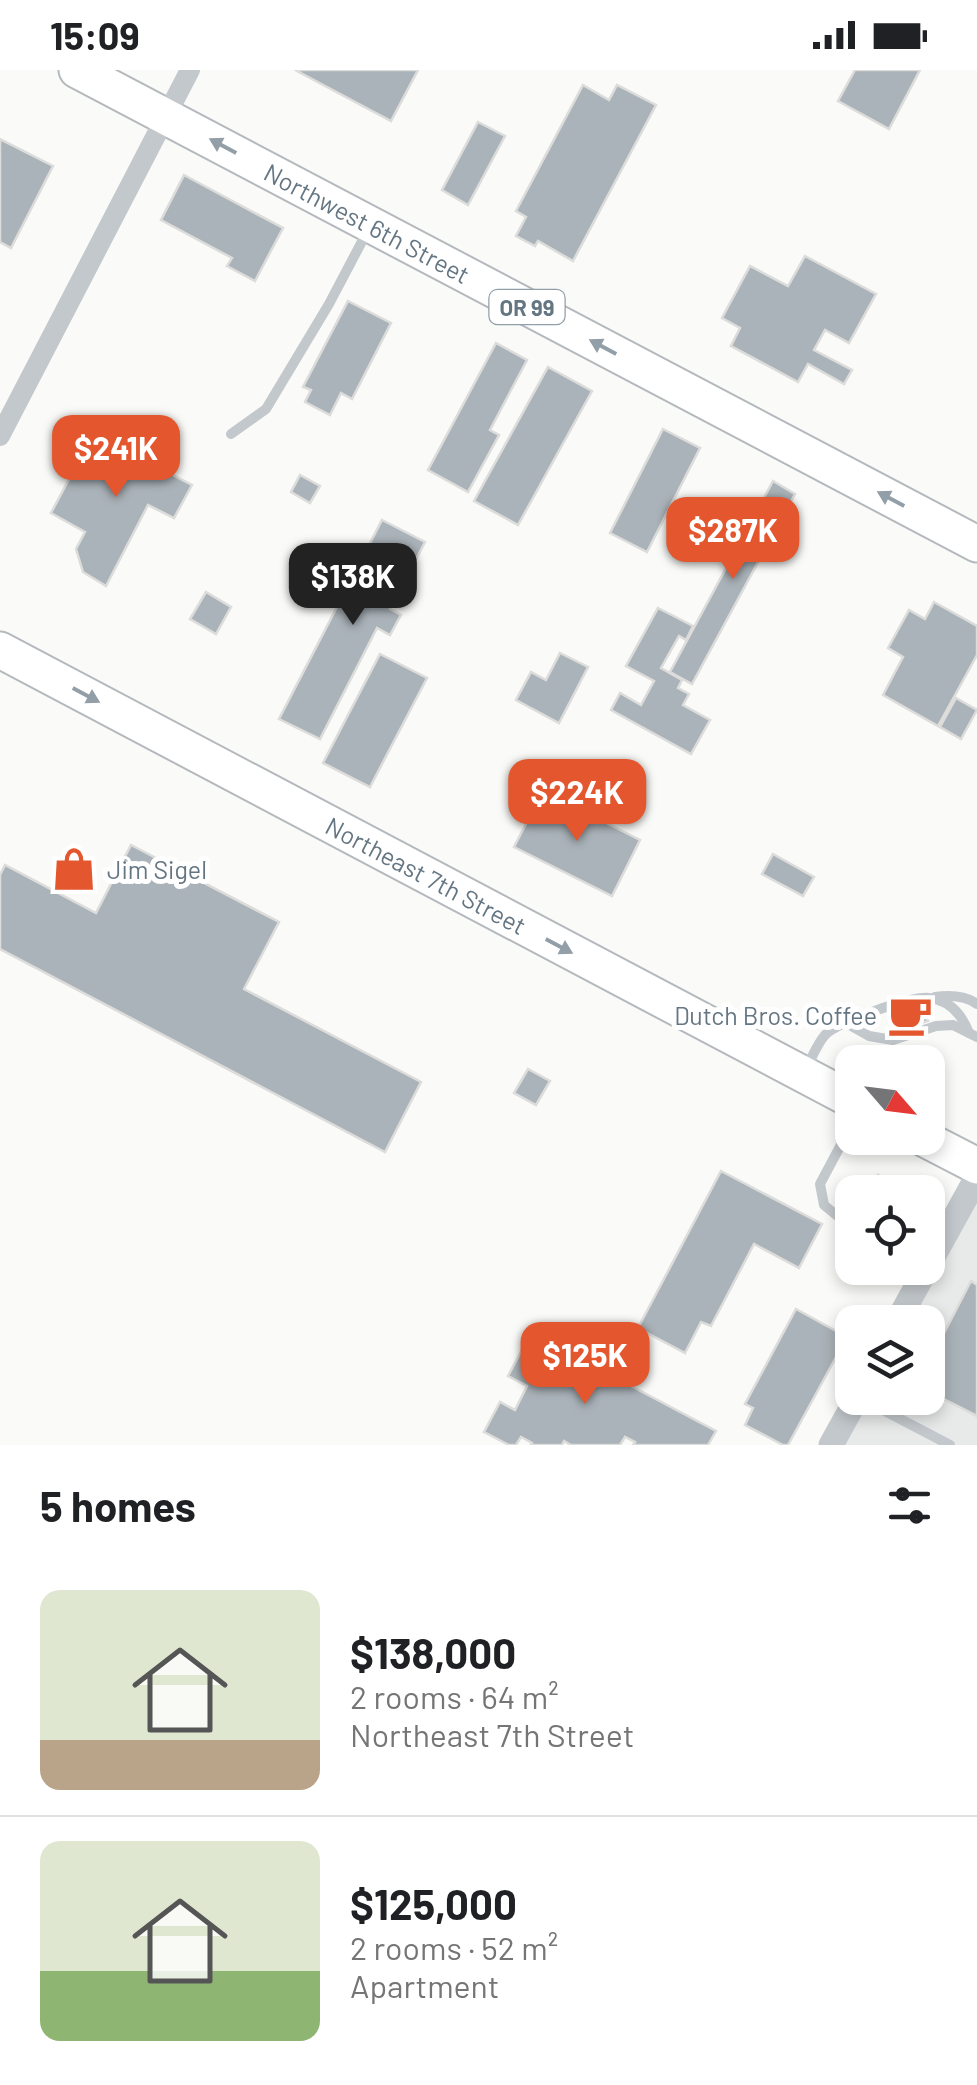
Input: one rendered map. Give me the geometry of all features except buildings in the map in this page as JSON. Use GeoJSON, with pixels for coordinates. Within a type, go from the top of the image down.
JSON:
{"type":"FeatureCollection","features":[{"type":"Feature","properties":{"kind":"highway","name":"Northwest 6th Street"},"geometry":{"type":"LineString","coordinates":[[77,70],[977,544]]}},
{"type":"Feature","properties":{"kind":"highway","name":"Northeast 7th Street"},"geometry":{"type":"LineString","coordinates":[[0,650],[835,1091]]}},
{"type":"Feature","properties":{"kind":"highway"},"geometry":{"type":"LineString","coordinates":[[945,1149],[977,1166]]}},
{"type":"Feature","properties":{"kind":"street"},"geometry":{"type":"LineString","coordinates":[[0,436],[190,70]]}},
{"type":"Feature","properties":{"kind":"street"},"geometry":{"type":"LineString","coordinates":[[945,1236],[977,1177]]}},
{"type":"Feature","properties":{"kind":"street"},"geometry":{"type":"LineString","coordinates":[[831,1445],[848,1415]]}},
{"type":"Feature","properties":{"kind":"lane"},"geometry":{"type":"LineString","coordinates":[[231,434],[266,409],[371,224]]}},
{"type":"Feature","properties":{"kind":"lane"},"geometry":{"type":"LineString","coordinates":[[803,1074],[825,1034],[844,1022],[929,998],[952,995],[977,1004]]}},
{"type":"Feature","properties":{"kind":"lane"},"geometry":{"type":"LineString","coordinates":[[929,998],[953,1006],[973,1035]]}},
{"type":"Feature","properties":{"kind":"lane"},"geometry":{"type":"LineString","coordinates":[[844,1022],[869,1036],[892,1040],[936,1026],[953,1025],[973,1035]]}},
{"type":"Feature","properties":{"kind":"lane"},"geometry":{"type":"LineString","coordinates":[[835,1155],[820,1184],[824,1205],[835,1214]]}},
{"type":"Feature","properties":{"kind":"lane"},"geometry":{"type":"LineString","coordinates":[[891,1415],[950,1445]]}},
{"type":"Feature","properties":{"kind":"shaded area"},"geometry":{"type":"Polygon","coordinates":[[[977,1196],[977,1445],[845,1445],[861,1415],[945,1415],[945,1305],[919,1305],[930,1285],[945,1285],[945,1256],[977,1196]]]}},
{"type":"Feature","properties":{"kind":"place","name":"Jim Sigel"},"geometry":{"type":"Point","coordinates":[74,869]}},
{"type":"Feature","properties":{"kind":"place","name":"Dutch Bros. Coffee"},"geometry":{"type":"Point","coordinates":[910,1015]}}]}
